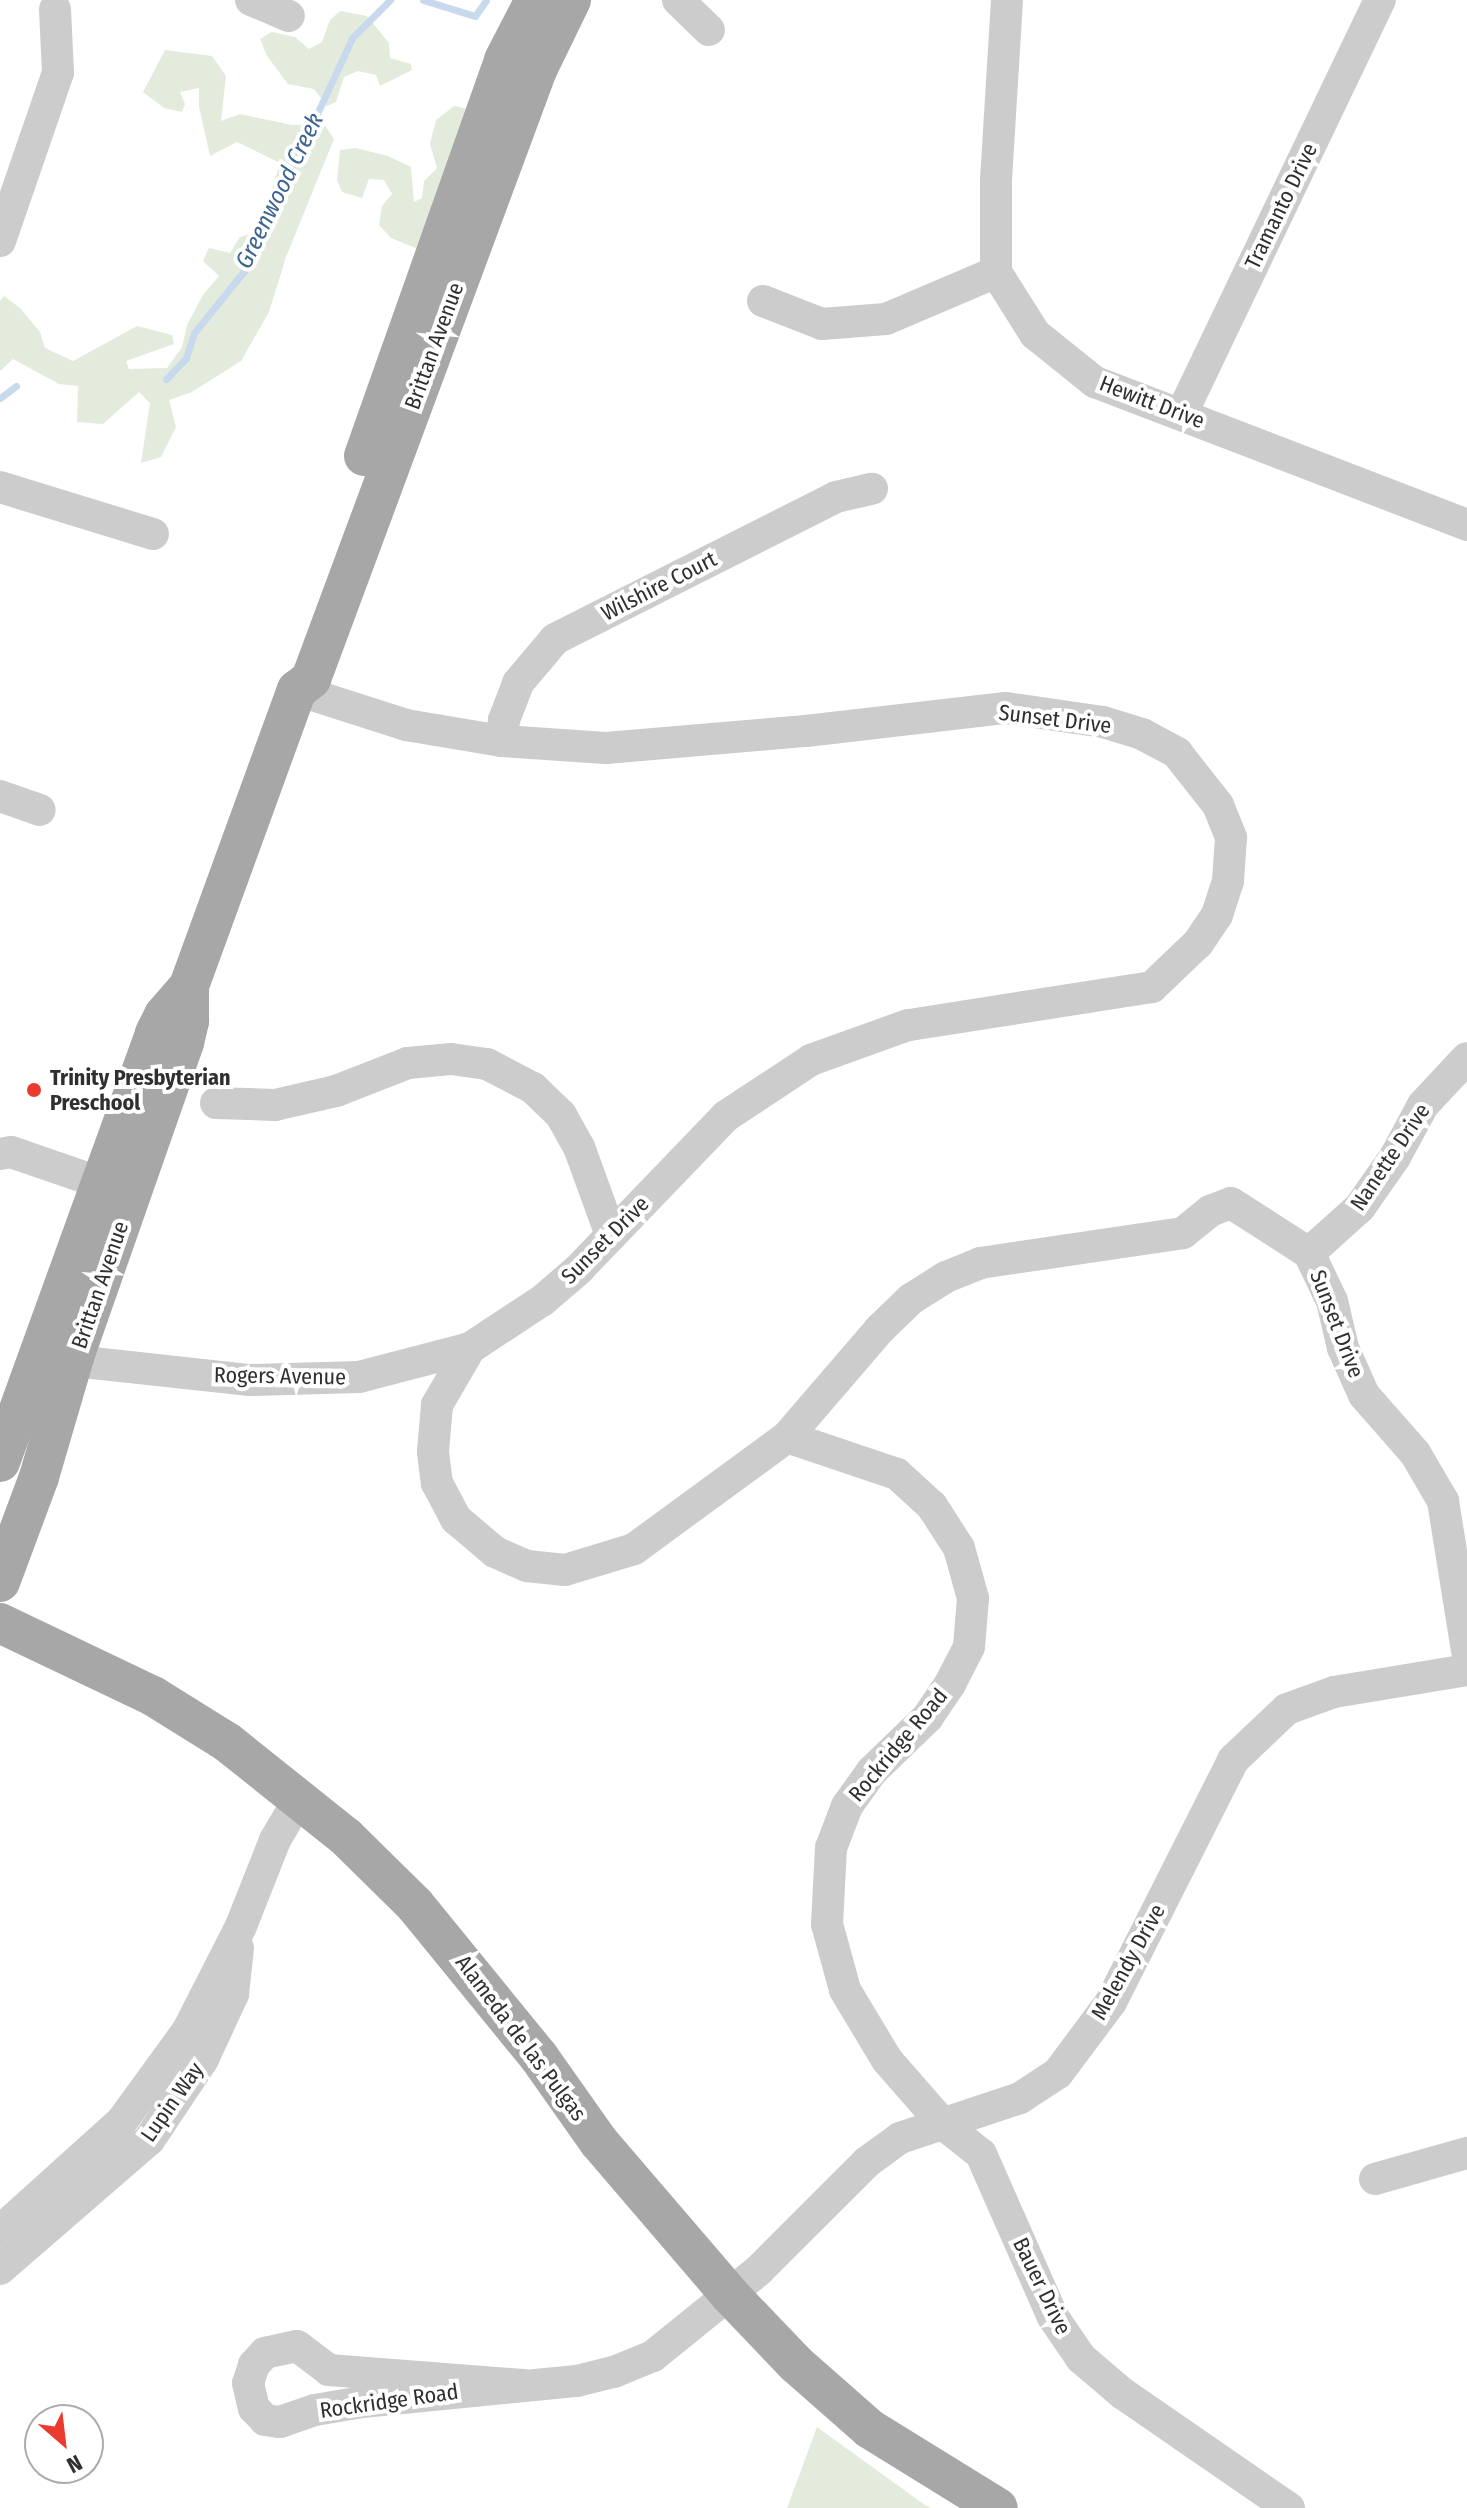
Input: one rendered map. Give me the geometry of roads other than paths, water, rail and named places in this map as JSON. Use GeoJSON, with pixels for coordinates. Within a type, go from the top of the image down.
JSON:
{"type":"FeatureCollection","features":[{"type":"Feature","properties":{"kind":"main road","name":"Brittan Avenue"},"geometry":{"type":"LineString","coordinates":[[297,690],[288,672],[504,60],[535,0]]}},
{"type":"Feature","properties":{"kind":"main road","name":"Brittan Avenue"},"geometry":{"type":"LineString","coordinates":[[4,1437],[58,1352],[184,1043],[189,1021],[189,986],[297,690],[311,679],[537,70],[571,0]]}},
{"type":"Feature","properties":{"kind":"main road","name":"Brittan Avenue"},"geometry":{"type":"LineString","coordinates":[[0,1582],[39,1477],[58,1352],[101,1183],[155,1033],[164,1015],[189,986]]}},
{"type":"Feature","properties":{"kind":"main road","name":"Alameda de las Pulgas"},"geometry":{"type":"LineString","coordinates":[[0,1623],[153,1696],[227,1742],[346,1837],[415,1905],[539,2057],[599,2142],[730,2295],[796,2364],[870,2429],[998,2508]]}},
{"type":"Feature","properties":{"kind":"street"},"geometry":{"type":"LineString","coordinates":[[251,0],[289,16]]}},
{"type":"Feature","properties":{"kind":"street"},"geometry":{"type":"LineString","coordinates":[[678,0],[709,30]]}},
{"type":"Feature","properties":{"kind":"street"},"geometry":{"type":"LineString","coordinates":[[763,301],[822,324],[886,319],[996,272],[996,180],[1007,0]]}},
{"type":"Feature","properties":{"kind":"street","name":"Tramanto Drive"},"geometry":{"type":"LineString","coordinates":[[1182,413],[1380,0]]}},
{"type":"Feature","properties":{"kind":"street"},"geometry":{"type":"LineString","coordinates":[[0,241],[58,73],[57,3]]}},
{"type":"Feature","properties":{"kind":"street","name":"Hewitt Drive"},"geometry":{"type":"LineString","coordinates":[[996,272],[1035,334],[1095,382],[1467,525]]}},
{"type":"Feature","properties":{"kind":"street"},"geometry":{"type":"LineString","coordinates":[[0,487],[153,534]]}},
{"type":"Feature","properties":{"kind":"street","name":"Wilshire Court"},"geometry":{"type":"LineString","coordinates":[[502,741],[504,720],[518,683],[555,639],[836,497],[872,489]]}},
{"type":"Feature","properties":{"kind":"street","name":"Sunset Drive"},"geometry":{"type":"LineString","coordinates":[[297,690],[406,725],[502,741],[606,748],[806,731],[1006,708],[1103,722],[1142,734],[1177,753],[1218,805],[1231,838],[1228,881],[1217,915],[1198,943],[1152,987],[908,1025],[811,1060],[726,1116],[543,1300],[470,1348],[437,1405],[433,1452],[437,1483],[456,1519],[495,1552],[527,1566],[565,1570],[634,1549],[787,1437],[911,1299],[946,1277],[980,1263],[1183,1233],[1210,1211],[1231,1203],[1309,1253],[1332,1301],[1343,1348],[1364,1395],[1415,1453],[1443,1501],[1467,1651]]}},
{"type":"Feature","properties":{"kind":"street"},"geometry":{"type":"LineString","coordinates":[[0,796],[40,810]]}},
{"type":"Feature","properties":{"kind":"street","name":"Nanette Drive"},"geometry":{"type":"LineString","coordinates":[[1309,1253],[1360,1207],[1395,1157],[1423,1105],[1467,1058]]}},
{"type":"Feature","properties":{"kind":"street"},"geometry":{"type":"LineString","coordinates":[[216,1103],[275,1105],[336,1091],[408,1063],[451,1059],[487,1064],[533,1088],[561,1115],[579,1147],[611,1235]]}},
{"type":"Feature","properties":{"kind":"street"},"geometry":{"type":"LineString","coordinates":[[0,1154],[11,1152],[101,1183]]}},
{"type":"Feature","properties":{"kind":"street","name":"Rogers Avenue"},"geometry":{"type":"LineString","coordinates":[[58,1352],[93,1363],[250,1380],[359,1377],[470,1348]]}},
{"type":"Feature","properties":{"kind":"street","name":"Rockridge Road"},"geometry":{"type":"LineString","coordinates":[[787,1437],[897,1474],[932,1506],[959,1548],[973,1598],[969,1647],[950,1684],[928,1717],[872,1771],[847,1806],[831,1848],[827,1924],[845,1990],[887,2060],[943,2124]]}},
{"type":"Feature","properties":{"kind":"street","name":"Melendy Drive"},"geometry":{"type":"LineString","coordinates":[[730,2295],[867,2162],[900,2138],[1020,2098],[1058,2073],[1111,2002],[1233,1760],[1287,1709],[1334,1692],[1467,1670]]}},
{"type":"Feature","properties":{"kind":"street","name":"Lupin Way"},"geometry":{"type":"LineString","coordinates":[[0,2231],[122,2121],[188,2030],[241,1926],[275,1840],[299,1799]]}},
{"type":"Feature","properties":{"kind":"street","name":"Lupin Way"},"geometry":{"type":"LineString","coordinates":[[0,2269],[149,2140],[203,2059],[233,1994],[241,1926]]}},
{"type":"Feature","properties":{"kind":"street","name":"Bauer Drive"},"geometry":{"type":"LineString","coordinates":[[943,2124],[981,2154],[1053,2317],[1081,2358],[1122,2393],[1289,2508]]}},
{"type":"Feature","properties":{"kind":"street"},"geometry":{"type":"LineString","coordinates":[[1375,2179],[1467,2153]]}},
{"type":"Feature","properties":{"kind":"street","name":"Rockridge Road"},"geometry":{"type":"LineString","coordinates":[[523,2385],[329,2370],[297,2346],[265,2353],[254,2365],[248,2383],[254,2408],[265,2420],[280,2422],[315,2410],[362,2402],[577,2381],[614,2372],[653,2356],[730,2295]]}},
{"type":"Feature","properties":{"kind":"waterway","name":"Greenwood Creek"},"geometry":{"type":"LineString","coordinates":[[166,379],[186,358],[194,333],[244,271],[352,38],[390,0]]}},
{"type":"Feature","properties":{"kind":"waterway","name":"Greenwood Creek"},"geometry":{"type":"LineString","coordinates":[[423,0],[475,16],[486,0]]}},
{"type":"Feature","properties":{"kind":"waterway","name":"Greenwood Creek"},"geometry":{"type":"LineString","coordinates":[[0,398],[16,386]]}},
{"type":"Feature","properties":{"kind":"place","name":"Trinity Presbyterian Preschool"},"geometry":{"type":"Point","coordinates":[34,1090]}}]}
